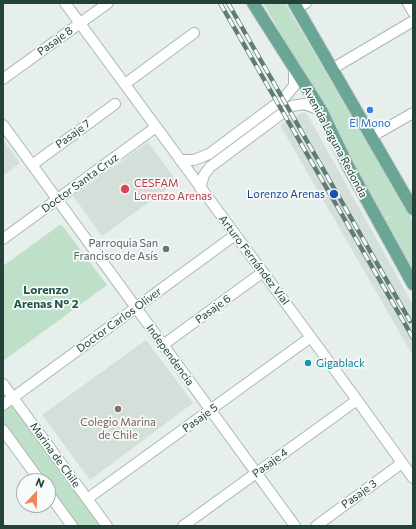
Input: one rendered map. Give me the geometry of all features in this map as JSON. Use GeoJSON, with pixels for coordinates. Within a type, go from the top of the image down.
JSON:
{"type":"FeatureCollection","features":[{"type":"Feature","properties":{"kind":"main road","name":"Avenida Laguna Redonda"},"geometry":{"type":"LineString","coordinates":[[253,3],[321,110],[351,173],[413,284]]}},
{"type":"Feature","properties":{"kind":"main road"},"geometry":{"type":"LineString","coordinates":[[299,5],[332,69],[413,209]]}},
{"type":"Feature","properties":{"kind":"street","name":"Arturo Fernández Vial"},"geometry":{"type":"LineString","coordinates":[[65,3],[413,478]]}},
{"type":"Feature","properties":{"kind":"street","name":"Pasaje 8"},"geometry":{"type":"LineString","coordinates":[[3,79],[108,3]]}},
{"type":"Feature","properties":{"kind":"street"},"geometry":{"type":"LineString","coordinates":[[408,3],[413,12]]}},
{"type":"Feature","properties":{"kind":"street"},"geometry":{"type":"LineString","coordinates":[[332,69],[413,22]]}},
{"type":"Feature","properties":{"kind":"street"},"geometry":{"type":"LineString","coordinates":[[125,84],[194,33]]}},
{"type":"Feature","properties":{"kind":"street"},"geometry":{"type":"LineString","coordinates":[[180,160],[194,160],[209,154],[283,99],[294,86],[294,67]]}},
{"type":"Feature","properties":{"kind":"street","name":"Pasaje 7"},"geometry":{"type":"LineString","coordinates":[[32,165],[115,104]]}},
{"type":"Feature","properties":{"kind":"street"},"geometry":{"type":"LineString","coordinates":[[200,188],[204,175],[214,164],[292,106],[304,104],[321,110]]}},
{"type":"Feature","properties":{"kind":"street"},"geometry":{"type":"LineString","coordinates":[[371,137],[413,113]]}},
{"type":"Feature","properties":{"kind":"street","name":"Independencia"},"geometry":{"type":"LineString","coordinates":[[3,125],[56,200],[164,345],[295,526]]}},
{"type":"Feature","properties":{"kind":"street","name":"Doctor Santa Cruz"},"geometry":{"type":"LineString","coordinates":[[3,239],[156,127]]}},
{"type":"Feature","properties":{"kind":"street","name":"Doctor Carlos Oliver"},"geometry":{"type":"LineString","coordinates":[[3,404],[235,235]]}},
{"type":"Feature","properties":{"kind":"street","name":"Pasaje 6"},"geometry":{"type":"LineString","coordinates":[[164,345],[263,272]]}},
{"type":"Feature","properties":{"kind":"street","name":"Pasaje 5"},"geometry":{"type":"LineString","coordinates":[[88,499],[311,337]]}},
{"type":"Feature","properties":{"kind":"street","name":"Marina de Chile"},"geometry":{"type":"LineString","coordinates":[[3,384],[107,526]]}},
{"type":"Feature","properties":{"kind":"street","name":"Pasaje 4"},"geometry":{"type":"LineString","coordinates":[[183,526],[357,400]]}},
{"type":"Feature","properties":{"kind":"street"},"geometry":{"type":"LineString","coordinates":[[3,430],[34,473]]}},
{"type":"Feature","properties":{"kind":"street","name":"Pasaje 3"},"geometry":{"type":"LineString","coordinates":[[316,526],[402,463]]}},
{"type":"Feature","properties":{"kind":"street"},"geometry":{"type":"LineString","coordinates":[[56,504],[72,526]]}},
{"type":"Feature","properties":{"kind":"shaded area"},"geometry":{"type":"Polygon","coordinates":[[[303,112],[307,114],[413,305],[413,356],[280,125],[303,112]]]}},
{"type":"Feature","properties":{"kind":"shaded area"},"geometry":{"type":"Polygon","coordinates":[[[3,140],[20,163],[3,176],[3,140]]]}},
{"type":"Feature","properties":{"kind":"shaded area","name":"CESFAM Lorenzo Arenas"},"geometry":{"type":"Polygon","coordinates":[[[148,142],[177,182],[102,236],[73,196],[148,142]]]}},
{"type":"Feature","properties":{"kind":"shaded area","name":"Colegio Marina de Chile"},"geometry":{"type":"Polygon","coordinates":[[[146,340],[193,403],[90,480],[42,415],[146,340]]]}},
{"type":"Feature","properties":{"kind":"green space"},"geometry":{"type":"Polygon","coordinates":[[[263,3],[285,3],[413,221],[413,270],[384,221],[395,213],[383,220],[356,170],[342,137],[263,3]]]}},
{"type":"Feature","properties":{"kind":"green space"},"geometry":{"type":"Polygon","coordinates":[[[61,224],[107,285],[3,361],[3,266],[61,224]]]}},
{"type":"Feature","properties":{"kind":"green space"},"geometry":{"type":"Polygon","coordinates":[[[12,404],[101,526],[76,526],[56,499],[56,473],[37,473],[3,427],[3,410],[12,404]]]}},
{"type":"Feature","properties":{"kind":"railway"},"geometry":{"type":"LineString","coordinates":[[220,3],[413,338]]}},
{"type":"Feature","properties":{"kind":"railway"},"geometry":{"type":"LineString","coordinates":[[228,3],[410,321]]}},
{"type":"Feature","properties":{"kind":"place","name":"El Mono"},"geometry":{"type":"Point","coordinates":[370,110]}},
{"type":"Feature","properties":{"kind":"place","name":"CESFAM Lorenzo Arenas"},"geometry":{"type":"Point","coordinates":[125,189]}},
{"type":"Feature","properties":{"kind":"place","name":"Lorenzo Arenas"},"geometry":{"type":"Point","coordinates":[334,194]}},
{"type":"Feature","properties":{"kind":"place","name":"Parroquia San Francisco de Asís"},"geometry":{"type":"Point","coordinates":[166,249]}},
{"type":"Feature","properties":{"kind":"place","name":"Gigablack"},"geometry":{"type":"Point","coordinates":[308,363]}},
{"type":"Feature","properties":{"kind":"place","name":"Colegio Marina de Chile"},"geometry":{"type":"Point","coordinates":[118,409]}},
{"type":"Feature","properties":{"kind":"district","name":"Lorenzo Arenas N° 2"},"geometry":{"type":"Point","coordinates":[46,297]}}]}
